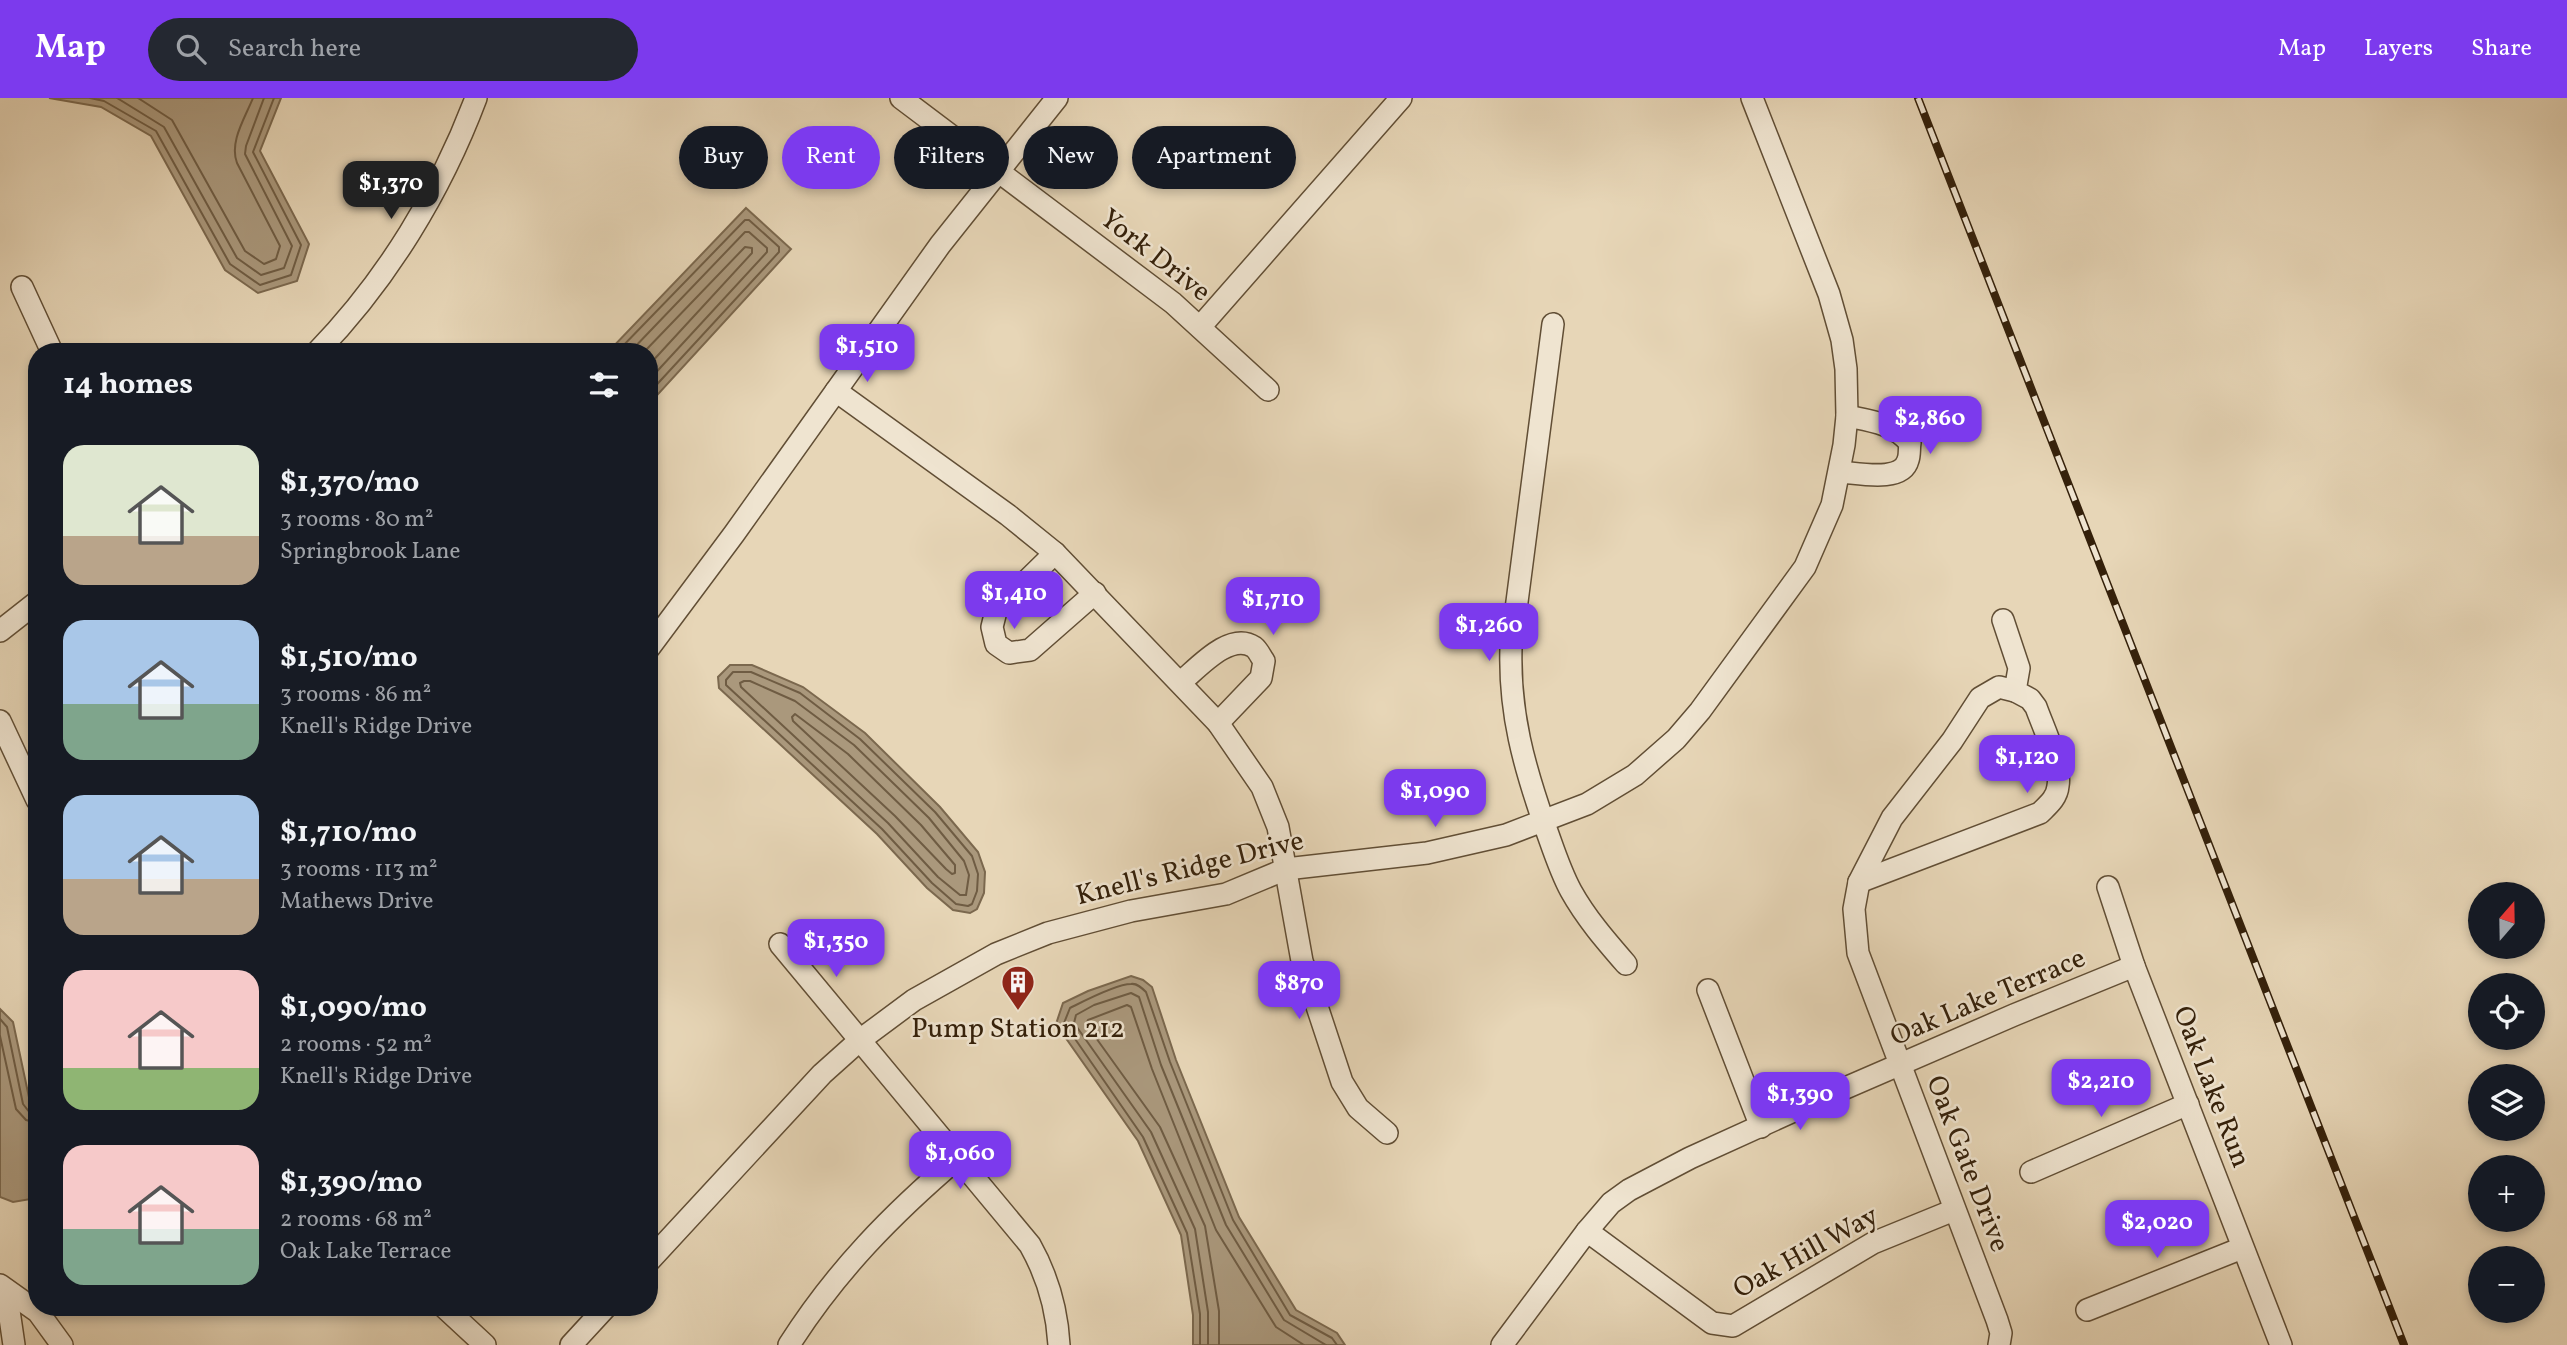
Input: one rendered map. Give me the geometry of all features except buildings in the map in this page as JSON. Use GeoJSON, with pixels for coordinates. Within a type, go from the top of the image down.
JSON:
{"type":"FeatureCollection","features":[{"type":"Feature","properties":{"kind":"street"},"geometry":{"type":"LineString","coordinates":[[325,343],[350,316],[416,223],[463,133],[476,98]]}},
{"type":"Feature","properties":{"kind":"street","name":"York Drive"},"geometry":{"type":"LineString","coordinates":[[901,98],[938,126]]}},
{"type":"Feature","properties":{"kind":"street"},"geometry":{"type":"LineString","coordinates":[[1009,157],[1057,98]]}},
{"type":"Feature","properties":{"kind":"street"},"geometry":{"type":"LineString","coordinates":[[1200,327],[1401,98]]}},
{"type":"Feature","properties":{"kind":"street","name":"Knell's Ridge Drive"},"geometry":{"type":"LineString","coordinates":[[658,1251],[822,1074],[860,1040],[914,1000],[996,954],[1048,933],[1131,911],[1227,894],[1286,869],[1427,853],[1506,835],[1587,804],[1635,775],[1676,739],[1700,711],[1805,567],[1832,505],[1840,472],[1847,416],[1845,359],[1829,294],[1752,98]]}},
{"type":"Feature","properties":{"kind":"street","name":"York Drive"},"geometry":{"type":"LineString","coordinates":[[1009,179],[1173,303],[1268,390]]}},
{"type":"Feature","properties":{"kind":"street"},"geometry":{"type":"LineString","coordinates":[[658,636],[940,245],[984,189]]}},
{"type":"Feature","properties":{"kind":"street"},"geometry":{"type":"LineString","coordinates":[[22,287],[48,343]]}},
{"type":"Feature","properties":{"kind":"street"},"geometry":{"type":"LineString","coordinates":[[1553,324],[1542,393],[1510,671],[1517,739],[1570,890],[1595,928],[1626,964]]}},
{"type":"Feature","properties":{"kind":"street"},"geometry":{"type":"LineString","coordinates":[[836,391],[1008,515],[1055,553],[1218,723],[1262,787],[1278,827],[1302,961],[1342,1082],[1358,1108],[1387,1133]]}},
{"type":"Feature","properties":{"kind":"street"},"geometry":{"type":"LineString","coordinates":[[1840,472],[1891,475],[1903,469],[1908,461],[1910,443],[1900,432],[1884,424],[1847,416]]}},
{"type":"Feature","properties":{"kind":"street"},"geometry":{"type":"LineString","coordinates":[[1055,553],[996,611],[992,627],[996,644],[1009,653],[1030,650],[1095,593]]}},
{"type":"Feature","properties":{"kind":"street"},"geometry":{"type":"LineString","coordinates":[[0,631],[28,609]]}},
{"type":"Feature","properties":{"kind":"street"},"geometry":{"type":"LineString","coordinates":[[1859,883],[2040,813],[2052,802],[2059,787],[2058,773],[2036,707],[2030,699],[2015,691],[2019,668],[2003,621]]}},
{"type":"Feature","properties":{"kind":"street"},"geometry":{"type":"LineString","coordinates":[[1181,682],[1228,644],[1241,643],[1254,647],[1264,661],[1261,678],[1218,723]]}},
{"type":"Feature","properties":{"kind":"street","name":"Oak Gate Drive"},"geometry":{"type":"LineString","coordinates":[[1999,1345],[2001,1333],[1997,1320],[1858,953],[1854,909],[1859,883],[1892,818],[1952,741],[1980,698],[1998,687],[2015,691]]}},
{"type":"Feature","properties":{"kind":"street"},"geometry":{"type":"LineString","coordinates":[[0,721],[28,781]]}},
{"type":"Feature","properties":{"kind":"street","name":"Oak Lake Run"},"geometry":{"type":"LineString","coordinates":[[2108,887],[2134,966],[2281,1345]]}},
{"type":"Feature","properties":{"kind":"street"},"geometry":{"type":"LineString","coordinates":[[780,944],[1018,1228],[1040,1263],[1057,1314],[1059,1345]]}},
{"type":"Feature","properties":{"kind":"street","name":"Oak Lake Terrace"},"geometry":{"type":"LineString","coordinates":[[1502,1345],[1587,1231],[1611,1203],[1629,1190],[1690,1158],[2014,1015],[2134,966]]}},
{"type":"Feature","properties":{"kind":"street"},"geometry":{"type":"LineString","coordinates":[[1708,990],[1761,1127]]}},
{"type":"Feature","properties":{"kind":"street"},"geometry":{"type":"LineString","coordinates":[[2031,1172],[2188,1104]]}},
{"type":"Feature","properties":{"kind":"street"},"geometry":{"type":"LineString","coordinates":[[789,1345],[835,1279],[875,1233],[917,1192],[959,1157]]}},
{"type":"Feature","properties":{"kind":"street","name":"Oak Hill Way"},"geometry":{"type":"LineString","coordinates":[[1587,1231],[1712,1323],[1733,1326],[1873,1243],[1954,1210]]}},
{"type":"Feature","properties":{"kind":"street"},"geometry":{"type":"LineString","coordinates":[[2087,1310],[2242,1248]]}},
{"type":"Feature","properties":{"kind":"street"},"geometry":{"type":"LineString","coordinates":[[3,1288],[14,1345]]}},
{"type":"Feature","properties":{"kind":"street"},"geometry":{"type":"LineString","coordinates":[[3,1288],[28,1305]]}},
{"type":"Feature","properties":{"kind":"street"},"geometry":{"type":"LineString","coordinates":[[41,1316],[62,1345]]}},
{"type":"Feature","properties":{"kind":"street"},"geometry":{"type":"LineString","coordinates":[[454,1316],[485,1345]]}},
{"type":"Feature","properties":{"kind":"street"},"geometry":{"type":"LineString","coordinates":[[571,1345],[598,1316]]}},
{"type":"Feature","properties":{"kind":"water"},"geometry":{"type":"Polygon","coordinates":[[[49,98],[281,98],[260,151],[309,244],[297,281],[258,293],[225,270],[151,136],[101,107],[49,98]]]}},
{"type":"Feature","properties":{"kind":"water"},"geometry":{"type":"Polygon","coordinates":[[[746,208],[791,249],[658,394],[658,343],[617,343],[746,208]]]}},
{"type":"Feature","properties":{"kind":"water"},"geometry":{"type":"Polygon","coordinates":[[[730,665],[752,665],[803,687],[865,733],[940,807],[978,852],[985,872],[984,893],[977,909],[970,913],[953,910],[927,888],[877,834],[719,688],[718,677],[730,665]]]}},
{"type":"Feature","properties":{"kind":"water"},"geometry":{"type":"Polygon","coordinates":[[[1131,976],[1152,987],[1176,1060],[1239,1217],[1296,1310],[1337,1333],[1345,1345],[1193,1345],[1193,1315],[1181,1235],[1138,1141],[1056,1024],[1063,1003],[1131,976]]]}},
{"type":"Feature","properties":{"kind":"water"},"geometry":{"type":"Polygon","coordinates":[[[0,1009],[13,1022],[28,1093],[28,1200],[13,1202],[0,1197],[0,1009]]]}},
{"type":"Feature","properties":{"kind":"railway"},"geometry":{"type":"LineString","coordinates":[[1918,98],[2404,1345]]}},
{"type":"Feature","properties":{"kind":"place","name":"Pump Station 212"},"geometry":{"type":"Point","coordinates":[1018,1012]}}]}
